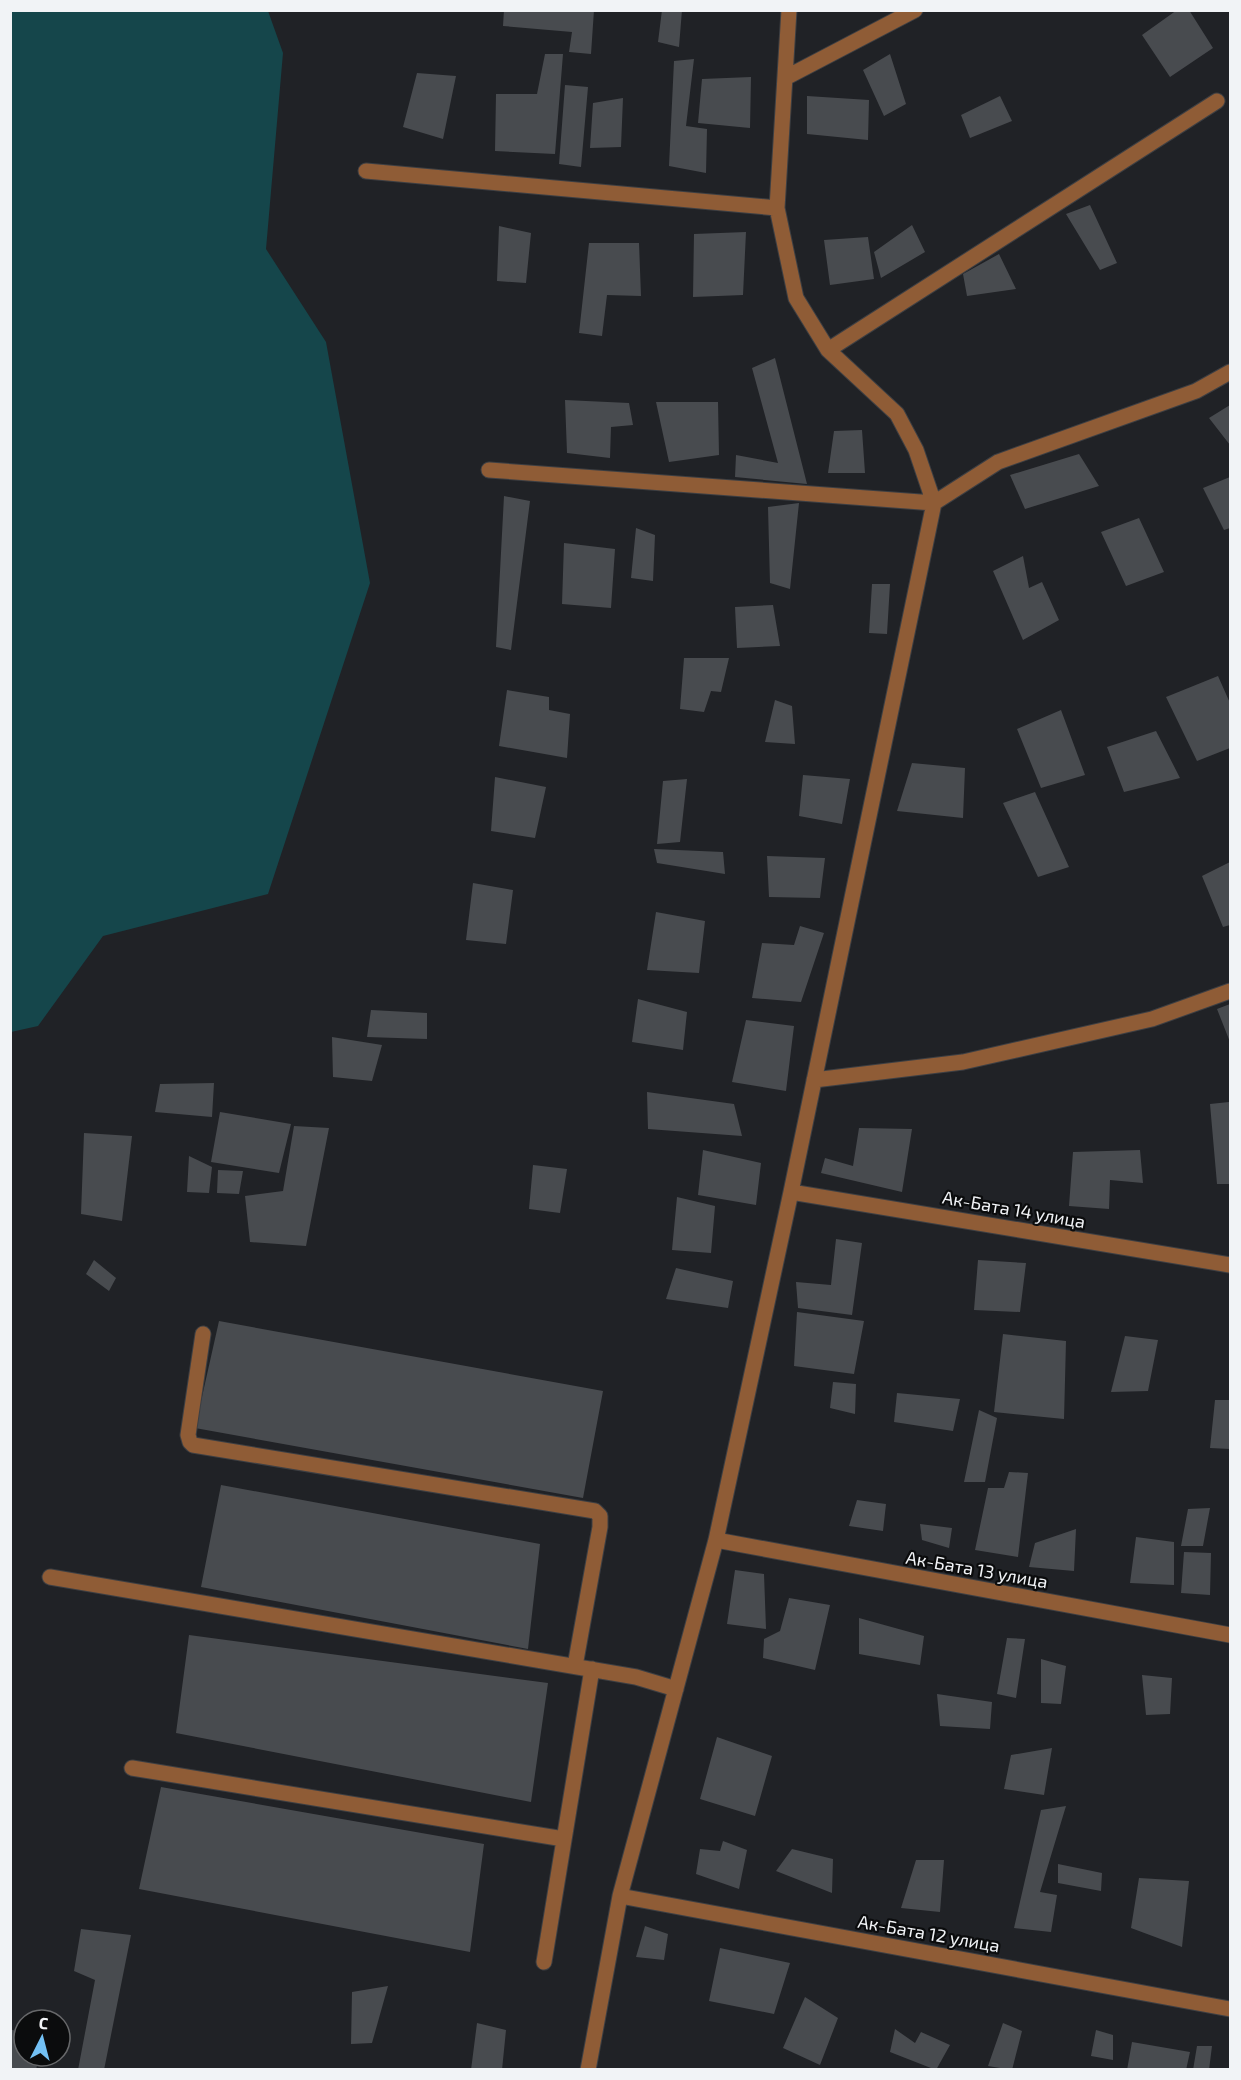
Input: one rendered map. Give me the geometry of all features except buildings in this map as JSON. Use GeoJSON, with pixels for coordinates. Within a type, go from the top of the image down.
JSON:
{"type":"FeatureCollection","features":[{"type":"Feature","properties":{"kind":"street"},"geometry":{"type":"LineString","coordinates":[[588,2070],[620,1896],[716,1540],[791,1192],[934,503],[916,450],[897,414],[828,350],[796,298],[777,208],[789,10]]}},
{"type":"Feature","properties":{"kind":"street"},"geometry":{"type":"LineString","coordinates":[[785,78],[915,10]]}},
{"type":"Feature","properties":{"kind":"street"},"geometry":{"type":"LineString","coordinates":[[828,350],[1217,101]]}},
{"type":"Feature","properties":{"kind":"street"},"geometry":{"type":"LineString","coordinates":[[366,171],[777,208]]}},
{"type":"Feature","properties":{"kind":"street"},"geometry":{"type":"LineString","coordinates":[[489,470],[934,503],[998,462],[1196,391],[1230,372]]}},
{"type":"Feature","properties":{"kind":"street"},"geometry":{"type":"LineString","coordinates":[[814,1080],[963,1062],[1152,1019],[1230,991]]}},
{"type":"Feature","properties":{"kind":"street","name":"Ак-Бата 14 улица"},"geometry":{"type":"LineString","coordinates":[[791,1192],[1230,1265]]}},
{"type":"Feature","properties":{"kind":"street"},"geometry":{"type":"LineString","coordinates":[[203,1334],[188,1435],[190,1442],[194,1445],[595,1511],[600,1515],[600,1527],[575,1666]]}},
{"type":"Feature","properties":{"kind":"street","name":"Ак-Бата 13 улица"},"geometry":{"type":"LineString","coordinates":[[716,1540],[1230,1635]]}},
{"type":"Feature","properties":{"kind":"street"},"geometry":{"type":"LineString","coordinates":[[50,1577],[592,1669],[636,1677],[676,1689]]}},
{"type":"Feature","properties":{"kind":"street"},"geometry":{"type":"LineString","coordinates":[[544,1962],[592,1669]]}},
{"type":"Feature","properties":{"kind":"street"},"geometry":{"type":"LineString","coordinates":[[132,1768],[564,1839]]}},
{"type":"Feature","properties":{"kind":"street","name":"Ак-Бата 12 улица"},"geometry":{"type":"LineString","coordinates":[[620,1896],[1230,2009]]}},
{"type":"Feature","properties":{"kind":"water"},"geometry":{"type":"Polygon","coordinates":[[[10,11],[268,11],[283,53],[266,249],[326,342],[370,583],[268,894],[103,936],[38,1026],[11,1032],[10,11]]]}}]}
